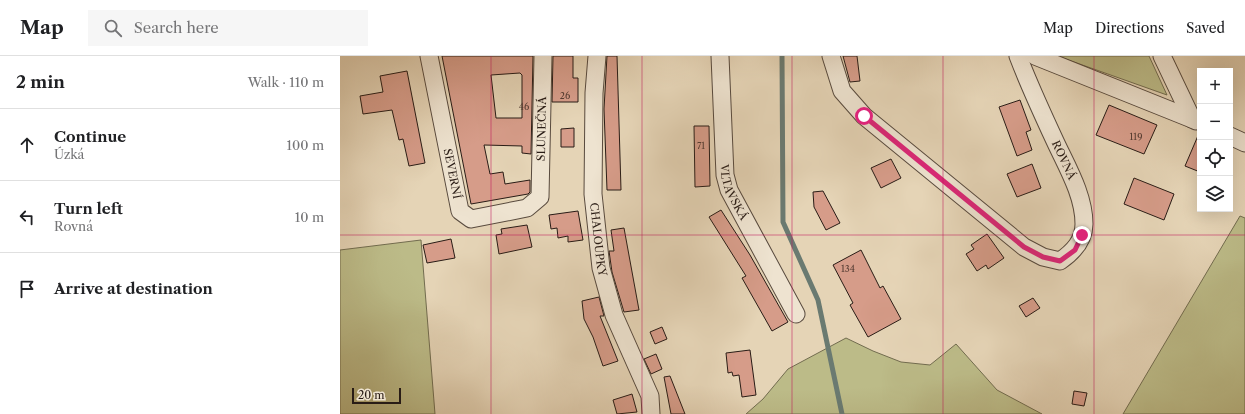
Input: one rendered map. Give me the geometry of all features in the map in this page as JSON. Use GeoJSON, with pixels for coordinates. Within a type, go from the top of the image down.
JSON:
{"type":"FeatureCollection","features":[{"type":"Feature","properties":{"kind":"street","name":"SEVERNÍ"},"geometry":{"type":"LineString","coordinates":[[429,56],[460,211],[471,219],[527,208],[536,201]]}},
{"type":"Feature","properties":{"kind":"street","name":"SLUNEČNÁ"},"geometry":{"type":"LineString","coordinates":[[536,201],[540,197],[541,188],[543,56]]}},
{"type":"Feature","properties":{"kind":"street","name":"CHALOUPKY"},"geometry":{"type":"LineString","coordinates":[[597,56],[594,93],[593,194],[601,268],[614,315],[650,396],[651,414]]}},
{"type":"Feature","properties":{"kind":"street","name":"VLTAVSKÁ"},"geometry":{"type":"LineString","coordinates":[[720,56],[725,175],[729,190],[796,314]]}},
{"type":"Feature","properties":{"kind":"street","name":"ROVNÁ"},"geometry":{"type":"LineString","coordinates":[[831,56],[842,91],[864,116],[1024,247],[1043,257],[1060,261],[1075,250],[1082,235],[1084,225],[1083,210],[1077,188],[1031,89],[1018,56]]}},
{"type":"Feature","properties":{"kind":"street"},"geometry":{"type":"LineString","coordinates":[[1035,56],[1196,121]]}},
{"type":"Feature","properties":{"kind":"street"},"geometry":{"type":"LineString","coordinates":[[1162,56],[1196,121]]}},
{"type":"Feature","properties":{"kind":"street"},"geometry":{"type":"LineString","coordinates":[[1233,137],[1245,143]]}},
{"type":"Feature","properties":{"kind":"shaded area"},"geometry":{"type":"Polygon","coordinates":[[[1057,56],[1149,56],[1167,95],[1057,56]]]}},
{"type":"Feature","properties":{"kind":"shaded area"},"geometry":{"type":"Polygon","coordinates":[[[1240,216],[1245,218],[1245,414],[1123,414],[1240,216]]]}},
{"type":"Feature","properties":{"kind":"shaded area"},"geometry":{"type":"Polygon","coordinates":[[[421,240],[435,414],[340,414],[340,250],[421,240]]]}},
{"type":"Feature","properties":{"kind":"shaded area"},"geometry":{"type":"Polygon","coordinates":[[[846,338],[901,362],[930,365],[956,344],[997,390],[1042,414],[746,414],[763,399],[788,369],[846,338]]]}},
{"type":"Feature","properties":{"kind":"building"},"geometry":{"type":"Polygon","coordinates":[[[442,56],[533,56],[531,154],[522,153],[522,146],[484,145],[490,174],[503,172],[505,184],[530,180],[530,192],[528,194],[471,204],[442,56]],[[520,73],[491,75],[496,118],[522,118],[522,75],[520,73]]]}},
{"type":"Feature","properties":{"kind":"building"},"geometry":{"type":"Polygon","coordinates":[[[553,56],[573,56],[573,78],[578,78],[578,102],[552,102],[553,56]]]}},
{"type":"Feature","properties":{"kind":"building"},"geometry":{"type":"Polygon","coordinates":[[[607,56],[617,56],[621,190],[607,190],[604,109],[607,56]]]}},
{"type":"Feature","properties":{"kind":"building"},"geometry":{"type":"Polygon","coordinates":[[[843,56],[857,56],[860,81],[850,82],[843,56]]]}},
{"type":"Feature","properties":{"kind":"building"},"geometry":{"type":"Polygon","coordinates":[[[407,71],[425,163],[409,166],[403,139],[399,140],[392,110],[363,114],[360,96],[383,92],[380,76],[407,71]]]}},
{"type":"Feature","properties":{"kind":"building"},"geometry":{"type":"Polygon","coordinates":[[[1020,100],[1031,130],[1026,132],[1032,150],[1017,156],[999,107],[1020,100]]]}},
{"type":"Feature","properties":{"kind":"building"},"geometry":{"type":"Polygon","coordinates":[[[1109,105],[1157,125],[1144,154],[1096,135],[1109,105]]]}},
{"type":"Feature","properties":{"kind":"building"},"geometry":{"type":"Polygon","coordinates":[[[694,126],[709,126],[710,186],[695,187],[694,126]]]}},
{"type":"Feature","properties":{"kind":"building"},"geometry":{"type":"Polygon","coordinates":[[[574,128],[574,147],[561,147],[561,129],[574,128]]]}},
{"type":"Feature","properties":{"kind":"building"},"geometry":{"type":"Polygon","coordinates":[[[1197,138],[1197,171],[1185,166],[1197,138]]]}},
{"type":"Feature","properties":{"kind":"building"},"geometry":{"type":"Polygon","coordinates":[[[891,159],[901,178],[881,188],[871,168],[891,159]]]}},
{"type":"Feature","properties":{"kind":"building"},"geometry":{"type":"Polygon","coordinates":[[[1032,164],[1041,188],[1017,197],[1007,174],[1032,164]]]}},
{"type":"Feature","properties":{"kind":"building"},"geometry":{"type":"Polygon","coordinates":[[[1134,178],[1174,194],[1164,220],[1124,204],[1134,178]]]}},
{"type":"Feature","properties":{"kind":"building"},"geometry":{"type":"Polygon","coordinates":[[[823,191],[840,223],[826,230],[814,207],[813,192],[823,191]]]}},
{"type":"Feature","properties":{"kind":"building"},"geometry":{"type":"Polygon","coordinates":[[[721,210],[750,255],[788,322],[772,331],[742,278],[746,276],[709,217],[721,210]]]}},
{"type":"Feature","properties":{"kind":"building"},"geometry":{"type":"Polygon","coordinates":[[[578,211],[583,240],[568,242],[568,236],[558,238],[557,228],[551,229],[549,215],[578,211]]]}},
{"type":"Feature","properties":{"kind":"building"},"geometry":{"type":"Polygon","coordinates":[[[527,225],[532,247],[499,254],[496,235],[502,234],[501,229],[527,225]]]}},
{"type":"Feature","properties":{"kind":"building"},"geometry":{"type":"Polygon","coordinates":[[[624,228],[639,310],[624,312],[612,272],[609,251],[614,251],[611,230],[624,228]]]}},
{"type":"Feature","properties":{"kind":"building"},"geometry":{"type":"Polygon","coordinates":[[[987,234],[1004,258],[988,269],[986,265],[977,271],[966,254],[974,249],[971,245],[987,234]]]}},
{"type":"Feature","properties":{"kind":"building"},"geometry":{"type":"Polygon","coordinates":[[[451,239],[455,258],[427,263],[423,245],[451,239]]]}},
{"type":"Feature","properties":{"kind":"building"},"geometry":{"type":"Polygon","coordinates":[[[861,250],[880,288],[883,286],[901,319],[868,337],[850,305],[853,303],[833,265],[861,250]]]}},
{"type":"Feature","properties":{"kind":"building"},"geometry":{"type":"Polygon","coordinates":[[[599,297],[604,316],[600,316],[618,361],[603,366],[593,337],[584,319],[582,301],[599,297]]]}},
{"type":"Feature","properties":{"kind":"building"},"geometry":{"type":"Polygon","coordinates":[[[1033,298],[1040,308],[1026,317],[1019,306],[1033,298]]]}},
{"type":"Feature","properties":{"kind":"building"},"geometry":{"type":"Polygon","coordinates":[[[662,327],[667,339],[655,344],[650,332],[662,327]]]}},
{"type":"Feature","properties":{"kind":"building"},"geometry":{"type":"Polygon","coordinates":[[[750,350],[756,395],[742,397],[739,375],[733,376],[732,372],[728,373],[726,353],[750,350]]]}},
{"type":"Feature","properties":{"kind":"building"},"geometry":{"type":"Polygon","coordinates":[[[656,354],[662,369],[651,374],[644,359],[656,354]]]}},
{"type":"Feature","properties":{"kind":"building"},"geometry":{"type":"Polygon","coordinates":[[[670,376],[685,414],[671,414],[664,377],[670,376]]]}},
{"type":"Feature","properties":{"kind":"building"},"geometry":{"type":"Polygon","coordinates":[[[1074,391],[1087,393],[1084,406],[1072,404],[1074,391]]]}},
{"type":"Feature","properties":{"kind":"building"},"geometry":{"type":"Polygon","coordinates":[[[632,394],[637,412],[617,414],[613,400],[632,394]]]}},
{"type":"Feature","properties":{"kind":"waterway"},"geometry":{"type":"LineString","coordinates":[[782,56],[783,222],[818,300],[842,414]]}},
{"type":"Feature","properties":{"kind":"route"},"geometry":{"type":"LineString","coordinates":[[864,116],[1024,247],[1043,257],[1060,261],[1075,250],[1082,235]]}}]}
